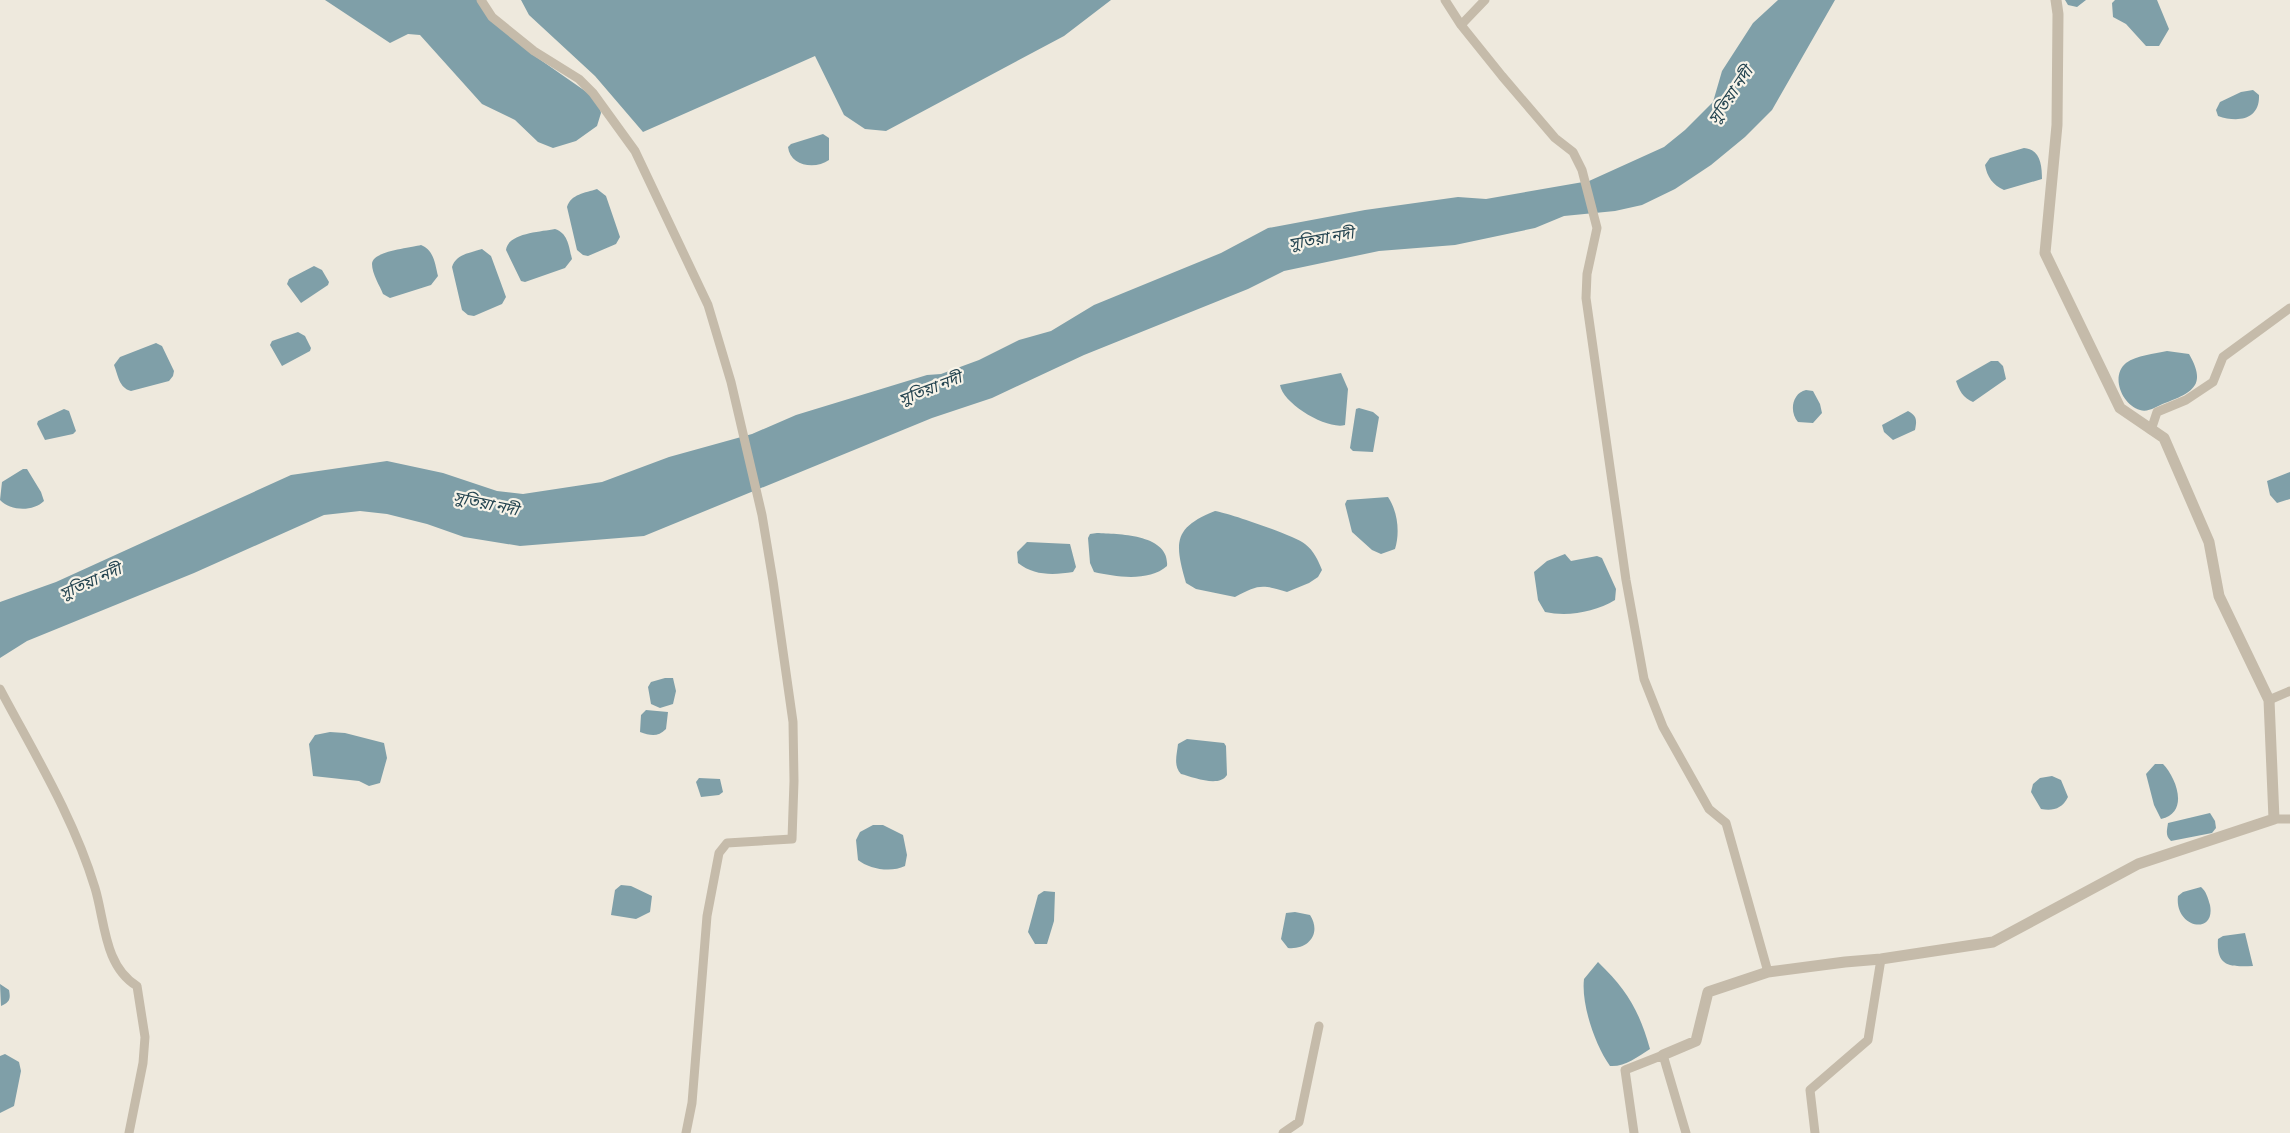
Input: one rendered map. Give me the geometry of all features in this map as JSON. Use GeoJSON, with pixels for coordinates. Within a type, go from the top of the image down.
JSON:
{"type":"FeatureCollection","features":[{"type":"Feature","properties":{"kind":"street"},"geometry":{"type":"LineString","coordinates":[[480,0],[492,17],[534,51],[579,79],[593,93],[635,151],[708,306],[730,382],[762,515],[793,722],[794,781],[792,839],[727,843],[719,853],[705,932],[692,1102],[686,1133]]}},
{"type":"Feature","properties":{"kind":"street"},"geometry":{"type":"LineString","coordinates":[[1445,0],[1462,25],[1542,122],[1573,152],[1582,170],[1597,228],[1587,274],[1586,298],[1626,580],[1644,679],[1663,728],[1709,809],[1726,823],[1768,972]]}},
{"type":"Feature","properties":{"kind":"street"},"geometry":{"type":"LineString","coordinates":[[1462,25],[1485,0]]}},
{"type":"Feature","properties":{"kind":"street"},"geometry":{"type":"LineString","coordinates":[[2056,0],[2058,14],[2057,125],[2045,253],[2120,408],[2164,438],[2210,542],[2219,596],[2269,700],[2274,819]]}},
{"type":"Feature","properties":{"kind":"street"},"geometry":{"type":"LineString","coordinates":[[2151,430],[2157,412],[2186,400],[2213,382],[2223,357],[2290,308]]}},
{"type":"Feature","properties":{"kind":"street"},"geometry":{"type":"LineString","coordinates":[[0,689],[80,845],[95,888],[112,955],[125,978],[136,986],[142,1007],[145,1037],[143,1063],[129,1133]]}},
{"type":"Feature","properties":{"kind":"street"},"geometry":{"type":"LineString","coordinates":[[2269,700],[2290,691]]}},
{"type":"Feature","properties":{"kind":"street"},"geometry":{"type":"LineString","coordinates":[[1634,1133],[1625,1070],[1696,1042],[1708,992],[1768,972],[1881,959],[1993,942],[2138,864],[2274,819],[2290,819]]}},
{"type":"Feature","properties":{"kind":"street"},"geometry":{"type":"LineString","coordinates":[[1815,1133],[1810,1090],[1868,1040],[1881,959]]}},
{"type":"Feature","properties":{"kind":"street"},"geometry":{"type":"LineString","coordinates":[[1283,1133],[1299,1122],[1319,1026]]}},
{"type":"Feature","properties":{"kind":"street"},"geometry":{"type":"LineString","coordinates":[[1663,1055],[1686,1133]]}},
{"type":"Feature","properties":{"kind":"water"},"geometry":{"type":"Polygon","coordinates":[[[325,0],[477,0],[532,54],[588,93],[599,104],[601,113],[597,126],[576,141],[553,148],[538,142],[515,120],[482,104],[420,35],[408,34],[390,43],[325,0]]]}},
{"type":"Feature","properties":{"kind":"water"},"geometry":{"type":"Polygon","coordinates":[[[521,0],[1111,0],[1064,36],[886,131],[865,129],[844,115],[815,56],[643,132],[595,76],[529,15],[521,0]]]}},
{"type":"Feature","properties":{"kind":"water","name":"সুতিয়া নদী"},"geometry":{"type":"Polygon","coordinates":[[[1778,0],[1835,0],[1772,110],[1745,137],[1711,165],[1675,189],[1642,205],[1615,211],[1564,216],[1535,228],[1455,245],[1379,251],[1284,271],[1248,289],[1084,355],[992,398],[932,418],[644,536],[520,546],[464,537],[427,524],[387,514],[360,511],[324,515],[194,573],[27,641],[0,658],[0,602],[56,582],[291,475],[387,461],[443,473],[497,491],[523,494],[602,482],[669,457],[752,434],[796,415],[927,375],[941,374],[979,360],[1019,340],[1051,331],[1094,305],[1221,253],[1268,228],[1365,210],[1458,197],[1486,199],[1589,181],[1664,147],[1685,130],[1713,102],[1722,71],[1753,23],[1778,0]]]}},
{"type":"Feature","properties":{"kind":"water"},"geometry":{"type":"Polygon","coordinates":[[[2065,0],[2086,0],[2077,7],[2068,5],[2065,0]]]}},
{"type":"Feature","properties":{"kind":"water"},"geometry":{"type":"Polygon","coordinates":[[[2115,0],[2157,0],[2169,29],[2159,46],[2146,46],[2126,24],[2113,17],[2112,3],[2115,0]]]}},
{"type":"Feature","properties":{"kind":"water"},"geometry":{"type":"Polygon","coordinates":[[[2253,90],[2259,95],[2256,110],[2252,114],[2240,119],[2218,116],[2216,110],[2220,102],[2241,92],[2253,90]]]}},
{"type":"Feature","properties":{"kind":"water"},"geometry":{"type":"Polygon","coordinates":[[[823,134],[829,138],[829,160],[817,165],[810,165],[798,162],[793,158],[788,147],[791,144],[823,134]]]}},
{"type":"Feature","properties":{"kind":"water"},"geometry":{"type":"Polygon","coordinates":[[[2024,148],[2034,151],[2037,155],[2041,163],[2042,179],[2004,190],[2000,188],[1991,180],[1985,165],[1990,158],[2024,148]]]}},
{"type":"Feature","properties":{"kind":"water"},"geometry":{"type":"Polygon","coordinates":[[[597,189],[606,196],[620,237],[616,244],[588,256],[583,255],[577,250],[567,207],[575,197],[597,189]]]}},
{"type":"Feature","properties":{"kind":"water"},"geometry":{"type":"Polygon","coordinates":[[[555,229],[565,237],[572,259],[565,268],[525,282],[521,281],[506,250],[508,244],[512,240],[526,234],[555,229]]]}},
{"type":"Feature","properties":{"kind":"water"},"geometry":{"type":"Polygon","coordinates":[[[421,245],[429,250],[435,262],[438,276],[431,285],[390,298],[383,294],[373,272],[372,264],[374,260],[385,253],[421,245]]]}},
{"type":"Feature","properties":{"kind":"water"},"geometry":{"type":"Polygon","coordinates":[[[482,249],[491,256],[506,297],[502,304],[474,316],[468,315],[462,310],[452,267],[460,257],[482,249]]]}},
{"type":"Feature","properties":{"kind":"water"},"geometry":{"type":"Polygon","coordinates":[[[314,266],[322,270],[329,282],[328,285],[301,303],[287,284],[289,279],[314,266]]]}},
{"type":"Feature","properties":{"kind":"water"},"geometry":{"type":"Polygon","coordinates":[[[298,332],[305,336],[311,348],[310,351],[282,366],[270,345],[272,341],[298,332]]]}},
{"type":"Feature","properties":{"kind":"water"},"geometry":{"type":"Polygon","coordinates":[[[156,343],[162,346],[174,371],[173,376],[169,381],[131,391],[124,387],[114,365],[120,357],[156,343]]]}},
{"type":"Feature","properties":{"kind":"water"},"geometry":{"type":"Polygon","coordinates":[[[2167,351],[2189,354],[2197,373],[2197,380],[2194,386],[2183,395],[2149,410],[2143,411],[2134,407],[2120,390],[2119,375],[2121,369],[2126,363],[2135,358],[2167,351]]]}},
{"type":"Feature","properties":{"kind":"water"},"geometry":{"type":"Polygon","coordinates":[[[1991,361],[1998,361],[2003,366],[2006,379],[1973,402],[1962,393],[1956,381],[1991,361]]]}},
{"type":"Feature","properties":{"kind":"water"},"geometry":{"type":"Polygon","coordinates":[[[1341,373],[1348,389],[1345,425],[1328,424],[1307,414],[1289,400],[1280,385],[1341,373]]]}},
{"type":"Feature","properties":{"kind":"water"},"geometry":{"type":"Polygon","coordinates":[[[1806,390],[1813,391],[1820,404],[1822,413],[1813,423],[1798,422],[1793,413],[1795,399],[1801,392],[1806,390]]]}},
{"type":"Feature","properties":{"kind":"water"},"geometry":{"type":"Polygon","coordinates":[[[1359,408],[1373,412],[1379,417],[1373,452],[1353,451],[1350,448],[1356,409],[1359,408]]]}},
{"type":"Feature","properties":{"kind":"water"},"geometry":{"type":"Polygon","coordinates":[[[64,409],[69,411],[76,431],[73,434],[45,440],[37,424],[38,421],[64,409]]]}},
{"type":"Feature","properties":{"kind":"water"},"geometry":{"type":"Polygon","coordinates":[[[1908,411],[1916,419],[1915,430],[1893,440],[1884,432],[1882,425],[1908,411]]]}},
{"type":"Feature","properties":{"kind":"water"},"geometry":{"type":"Polygon","coordinates":[[[23,469],[27,469],[41,492],[44,501],[34,507],[22,509],[4,504],[0,500],[2,482],[23,469]]]}},
{"type":"Feature","properties":{"kind":"water"},"geometry":{"type":"Polygon","coordinates":[[[2290,472],[2290,499],[2277,503],[2270,495],[2267,481],[2290,472]]]}},
{"type":"Feature","properties":{"kind":"water"},"geometry":{"type":"Polygon","coordinates":[[[1388,497],[1396,516],[1397,536],[1395,549],[1381,554],[1372,550],[1352,532],[1345,504],[1347,500],[1388,497]]]}},
{"type":"Feature","properties":{"kind":"water"},"geometry":{"type":"Polygon","coordinates":[[[1215,511],[1262,525],[1299,540],[1308,547],[1317,559],[1322,570],[1318,577],[1287,592],[1260,587],[1235,597],[1196,589],[1186,583],[1180,558],[1180,539],[1184,531],[1191,524],[1215,511]]]}},
{"type":"Feature","properties":{"kind":"water"},"geometry":{"type":"Polygon","coordinates":[[[1090,534],[1129,535],[1152,542],[1160,547],[1166,555],[1167,566],[1151,574],[1132,577],[1094,572],[1090,563],[1088,538],[1090,534]]]}},
{"type":"Feature","properties":{"kind":"water"},"geometry":{"type":"Polygon","coordinates":[[[1027,542],[1070,544],[1076,567],[1073,572],[1044,574],[1024,567],[1018,563],[1017,552],[1027,542]]]}},
{"type":"Feature","properties":{"kind":"water"},"geometry":{"type":"Polygon","coordinates":[[[1565,554],[1571,561],[1597,556],[1602,558],[1616,589],[1615,600],[1599,608],[1572,614],[1545,612],[1538,600],[1534,572],[1547,561],[1565,554]]]}},
{"type":"Feature","properties":{"kind":"water"},"geometry":{"type":"Polygon","coordinates":[[[673,678],[676,691],[673,704],[660,708],[651,704],[648,687],[651,682],[673,678]]]}},
{"type":"Feature","properties":{"kind":"water"},"geometry":{"type":"Polygon","coordinates":[[[646,710],[668,712],[666,729],[654,735],[640,732],[641,715],[646,710]]]}},
{"type":"Feature","properties":{"kind":"water"},"geometry":{"type":"Polygon","coordinates":[[[330,732],[345,733],[384,743],[387,758],[380,783],[369,786],[359,781],[313,776],[309,744],[315,735],[330,732]]]}},
{"type":"Feature","properties":{"kind":"water"},"geometry":{"type":"Polygon","coordinates":[[[1187,739],[1224,743],[1226,746],[1227,775],[1223,779],[1212,781],[1181,774],[1176,764],[1178,744],[1187,739]]]}},
{"type":"Feature","properties":{"kind":"water"},"geometry":{"type":"Polygon","coordinates":[[[2155,764],[2163,764],[2168,770],[2178,794],[2175,810],[2170,815],[2161,819],[2154,805],[2146,774],[2155,764]]]}},
{"type":"Feature","properties":{"kind":"water"},"geometry":{"type":"Polygon","coordinates":[[[2052,776],[2061,780],[2068,797],[2060,807],[2049,810],[2041,809],[2031,792],[2033,784],[2040,778],[2052,776]]]}},
{"type":"Feature","properties":{"kind":"water"},"geometry":{"type":"Polygon","coordinates":[[[699,778],[720,779],[723,792],[719,795],[701,797],[696,782],[699,778]]]}},
{"type":"Feature","properties":{"kind":"water"},"geometry":{"type":"Polygon","coordinates":[[[2210,813],[2215,821],[2216,828],[2212,833],[2171,841],[2168,837],[2168,823],[2210,813]]]}},
{"type":"Feature","properties":{"kind":"water"},"geometry":{"type":"Polygon","coordinates":[[[873,825],[883,825],[903,835],[907,855],[905,866],[887,870],[868,866],[858,860],[856,840],[860,832],[873,825]]]}},
{"type":"Feature","properties":{"kind":"water"},"geometry":{"type":"Polygon","coordinates":[[[621,885],[631,886],[652,896],[650,912],[636,919],[611,915],[615,890],[621,885]]]}},
{"type":"Feature","properties":{"kind":"water"},"geometry":{"type":"Polygon","coordinates":[[[2201,887],[2206,893],[2210,905],[2210,915],[2207,921],[2195,924],[2188,921],[2182,915],[2178,907],[2178,896],[2183,892],[2201,887]]]}},
{"type":"Feature","properties":{"kind":"water"},"geometry":{"type":"Polygon","coordinates":[[[1044,891],[1055,892],[1054,921],[1047,944],[1035,944],[1028,932],[1038,895],[1044,891]]]}},
{"type":"Feature","properties":{"kind":"water"},"geometry":{"type":"Polygon","coordinates":[[[1295,912],[1310,915],[1314,934],[1302,946],[1288,948],[1281,939],[1286,913],[1295,912]]]}},
{"type":"Feature","properties":{"kind":"water"},"geometry":{"type":"Polygon","coordinates":[[[2245,933],[2253,966],[2238,966],[2226,963],[2219,955],[2218,939],[2223,936],[2245,933]]]}},
{"type":"Feature","properties":{"kind":"water"},"geometry":{"type":"Polygon","coordinates":[[[1598,962],[1617,982],[1631,1001],[1650,1049],[1621,1065],[1610,1066],[1604,1057],[1594,1036],[1587,1012],[1584,979],[1598,962]]]}},
{"type":"Feature","properties":{"kind":"water"},"geometry":{"type":"Polygon","coordinates":[[[0,984],[9,990],[10,996],[8,1002],[1,1006],[0,984]]]}},
{"type":"Feature","properties":{"kind":"water"},"geometry":{"type":"Polygon","coordinates":[[[5,1054],[19,1062],[21,1071],[14,1106],[0,1113],[0,1056],[5,1054]]]}}]}
